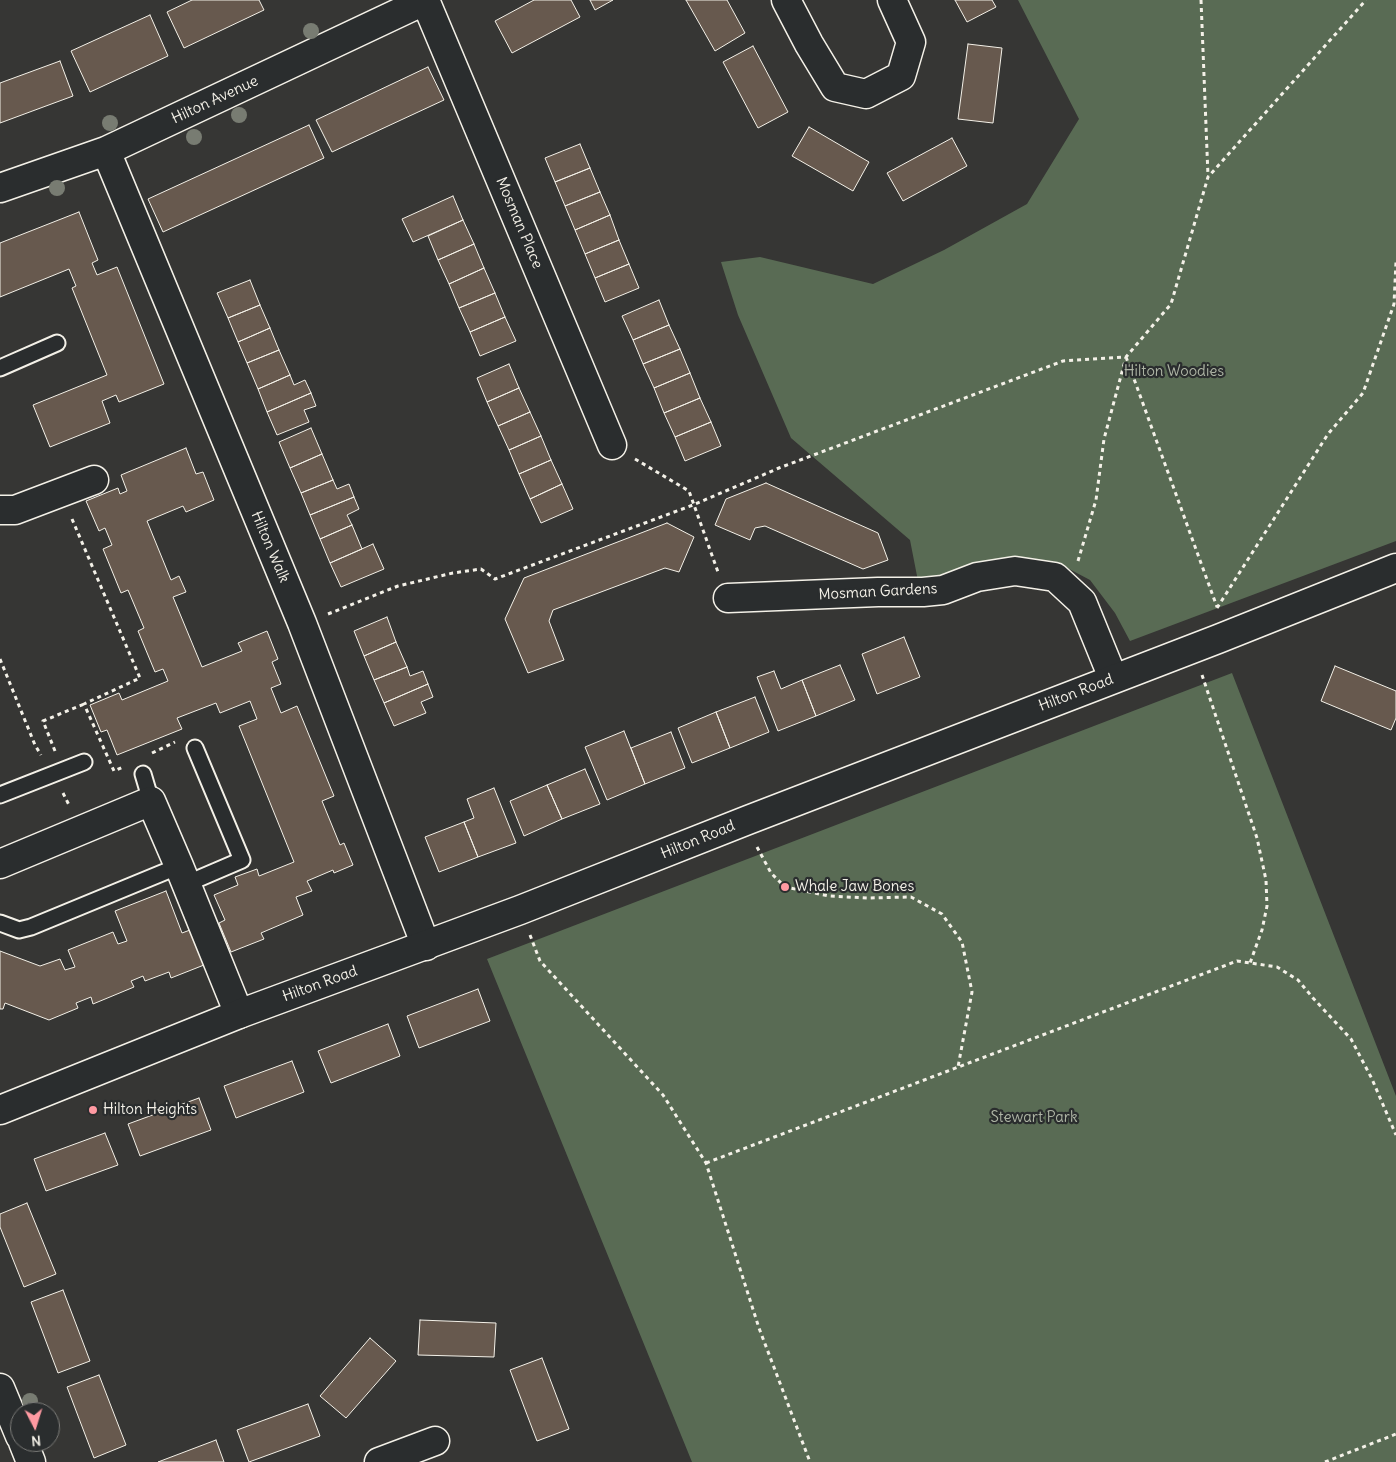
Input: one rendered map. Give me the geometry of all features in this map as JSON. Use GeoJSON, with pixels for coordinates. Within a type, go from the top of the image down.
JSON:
{"type":"FeatureCollection","features":[{"type":"Feature","properties":{"kind":"street","name":"Hilton Avenue"},"geometry":{"type":"LineString","coordinates":[[0,188],[106,151],[425,0]]}},
{"type":"Feature","properties":{"kind":"street","name":"Mosman Place"},"geometry":{"type":"LineString","coordinates":[[425,0],[612,446]]}},
{"type":"Feature","properties":{"kind":"street"},"geometry":{"type":"LineString","coordinates":[[786,0],[809,44],[835,87],[866,94],[901,76],[911,42],[892,0]]}},
{"type":"Feature","properties":{"kind":"street","name":"Hilton Walk"},"geometry":{"type":"LineString","coordinates":[[106,151],[302,623],[426,946]]}},
{"type":"Feature","properties":{"kind":"street"},"geometry":{"type":"LineString","coordinates":[[0,510],[15,510],[94,480]]}},
{"type":"Feature","properties":{"kind":"street","name":"Hilton Road"},"geometry":{"type":"LineString","coordinates":[[0,1110],[239,1014],[520,910],[1396,568]]}},
{"type":"Feature","properties":{"kind":"street","name":"Mosman Gardens"},"geometry":{"type":"LineString","coordinates":[[728,598],[924,592],[943,590],[977,577],[1015,570],[1055,577],[1082,602],[1113,678]]}},
{"type":"Feature","properties":{"kind":"street"},"geometry":{"type":"LineString","coordinates":[[0,864],[152,801],[239,1014]]}},
{"type":"Feature","properties":{"kind":"street"},"geometry":{"type":"LineString","coordinates":[[0,1388],[10,1412]]}},
{"type":"Feature","properties":{"kind":"street"},"geometry":{"type":"LineString","coordinates":[[379,1462],[436,1440]]}},
{"type":"Feature","properties":{"kind":"lane"},"geometry":{"type":"LineString","coordinates":[[0,368],[57,343]]}},
{"type":"Feature","properties":{"kind":"lane"},"geometry":{"type":"LineString","coordinates":[[0,923],[19,930],[31,928],[183,875],[242,860],[195,748]]}},
{"type":"Feature","properties":{"kind":"lane"},"geometry":{"type":"LineString","coordinates":[[0,795],[84,762]]}},
{"type":"Feature","properties":{"kind":"lane"},"geometry":{"type":"LineString","coordinates":[[143,774],[152,801]]}},
{"type":"Feature","properties":{"kind":"path"},"geometry":{"type":"LineString","coordinates":[[1069,591],[1096,500],[1104,439],[1126,356],[1171,304],[1208,177],[1201,0]]}},
{"type":"Feature","properties":{"kind":"path"},"geometry":{"type":"LineString","coordinates":[[1208,177],[1366,0]]}},
{"type":"Feature","properties":{"kind":"path"},"geometry":{"type":"LineString","coordinates":[[1217,608],[1328,434],[1363,393],[1394,304],[1396,262]]}},
{"type":"Feature","properties":{"kind":"path"},"geometry":{"type":"LineString","coordinates":[[302,623],[398,586],[453,573],[482,569],[495,579],[693,505],[779,468],[1063,361],[1126,356]]}},
{"type":"Feature","properties":{"kind":"path"},"geometry":{"type":"LineString","coordinates":[[1126,356],[1228,635]]}},
{"type":"Feature","properties":{"kind":"path"},"geometry":{"type":"LineString","coordinates":[[612,446],[689,491],[728,598]]}},
{"type":"Feature","properties":{"kind":"path"},"geometry":{"type":"LineString","coordinates":[[61,493],[140,678],[43,721],[63,770]]}},
{"type":"Feature","properties":{"kind":"path"},"geometry":{"type":"LineString","coordinates":[[1192,649],[1257,838],[1266,880],[1267,906],[1262,930],[1250,963]]}},
{"type":"Feature","properties":{"kind":"path"},"geometry":{"type":"LineString","coordinates":[[84,704],[114,771],[129,764]]}},
{"type":"Feature","properties":{"kind":"path"},"geometry":{"type":"LineString","coordinates":[[145,756],[193,733],[195,748]]}},
{"type":"Feature","properties":{"kind":"path"},"geometry":{"type":"LineString","coordinates":[[748,820],[760,855],[771,873],[785,887],[828,896],[867,898],[911,897],[942,914],[962,942],[972,992],[958,1067]]}},
{"type":"Feature","properties":{"kind":"path"},"geometry":{"type":"LineString","coordinates":[[520,910],[540,962],[663,1095],[706,1163],[759,1328],[810,1462]]}},
{"type":"Feature","properties":{"kind":"path"},"geometry":{"type":"LineString","coordinates":[[706,1163],[1236,961],[1277,967],[1298,980],[1351,1040],[1372,1079],[1396,1135]]}},
{"type":"Feature","properties":{"kind":"path"},"geometry":{"type":"LineString","coordinates":[[1325,1462],[1396,1434]]}},
{"type":"Feature","properties":{"kind":"green space","name":"Hilton Woodies"},"geometry":{"type":"Polygon","coordinates":[[[1018,0],[1396,0],[1396,541],[1130,641],[1115,613],[1090,580],[1056,562],[1006,558],[956,573],[918,581],[910,540],[791,438],[738,315],[721,262],[760,257],[873,284],[944,250],[1027,204],[1079,119],[1018,0]]]}},
{"type":"Feature","properties":{"kind":"green space","name":"Stewart Park"},"geometry":{"type":"Polygon","coordinates":[[[1232,673],[1396,1096],[1396,1462],[692,1462],[487,959],[1232,673]]]}},
{"type":"Feature","properties":{"kind":"building"},"geometry":{"type":"Polygon","coordinates":[[[192,0],[259,0],[264,10],[184,48],[167,12],[192,0]]]}},
{"type":"Feature","properties":{"kind":"building"},"geometry":{"type":"Polygon","coordinates":[[[534,0],[571,0],[580,17],[512,53],[495,21],[534,0]]]}},
{"type":"Feature","properties":{"kind":"building"},"geometry":{"type":"Polygon","coordinates":[[[590,0],[613,0],[595,10],[590,0]]]}},
{"type":"Feature","properties":{"kind":"building"},"geometry":{"type":"Polygon","coordinates":[[[686,0],[727,0],[745,33],[715,51],[686,0]]]}},
{"type":"Feature","properties":{"kind":"building"},"geometry":{"type":"Polygon","coordinates":[[[955,0],[992,0],[996,7],[967,22],[955,0]]]}},
{"type":"Feature","properties":{"kind":"building"},"geometry":{"type":"Polygon","coordinates":[[[150,15],[168,56],[90,92],[71,51],[150,15]]]}},
{"type":"Feature","properties":{"kind":"building"},"geometry":{"type":"Polygon","coordinates":[[[968,44],[1002,48],[993,123],[958,119],[968,44]]]}},
{"type":"Feature","properties":{"kind":"building"},"geometry":{"type":"Polygon","coordinates":[[[753,46],[788,112],[758,128],[723,62],[753,46]]]}},
{"type":"Feature","properties":{"kind":"building"},"geometry":{"type":"Polygon","coordinates":[[[60,61],[73,96],[0,123],[0,83],[60,61]]]}},
{"type":"Feature","properties":{"kind":"building"},"geometry":{"type":"Polygon","coordinates":[[[428,67],[444,100],[332,152],[316,120],[428,67]]]}},
{"type":"Feature","properties":{"kind":"building"},"geometry":{"type":"Polygon","coordinates":[[[309,125],[324,158],[163,232],[148,199],[309,125]]]}},
{"type":"Feature","properties":{"kind":"building"},"geometry":{"type":"Polygon","coordinates":[[[809,127],[869,162],[853,191],[792,156],[809,127]]]}},
{"type":"Feature","properties":{"kind":"building"},"geometry":{"type":"Polygon","coordinates":[[[952,138],[967,166],[903,201],[887,173],[952,138]]]}},
{"type":"Feature","properties":{"kind":"building"},"geometry":{"type":"Polygon","coordinates":[[[580,144],[590,168],[555,182],[545,158],[580,144]]]}},
{"type":"Feature","properties":{"kind":"building"},"geometry":{"type":"Polygon","coordinates":[[[590,168],[600,192],[565,206],[555,182],[590,168]]]}},
{"type":"Feature","properties":{"kind":"building"},"geometry":{"type":"Polygon","coordinates":[[[600,192],[610,215],[575,230],[565,206],[600,192]]]}},
{"type":"Feature","properties":{"kind":"building"},"geometry":{"type":"Polygon","coordinates":[[[453,196],[463,220],[413,242],[402,219],[453,196]]]}},
{"type":"Feature","properties":{"kind":"building"},"geometry":{"type":"Polygon","coordinates":[[[79,212],[98,260],[92,263],[97,275],[117,267],[164,384],[119,402],[116,395],[102,401],[110,423],[50,447],[33,405],[107,375],[72,288],[76,286],[69,269],[0,297],[0,243],[79,212]]]}},
{"type":"Feature","properties":{"kind":"building"},"geometry":{"type":"Polygon","coordinates":[[[610,215],[619,240],[585,254],[575,230],[610,215]]]}},
{"type":"Feature","properties":{"kind":"building"},"geometry":{"type":"Polygon","coordinates":[[[463,220],[474,244],[438,260],[428,236],[463,220]]]}},
{"type":"Feature","properties":{"kind":"building"},"geometry":{"type":"Polygon","coordinates":[[[619,240],[629,264],[595,278],[585,254],[619,240]]]}},
{"type":"Feature","properties":{"kind":"building"},"geometry":{"type":"Polygon","coordinates":[[[474,244],[484,268],[449,284],[438,260],[474,244]]]}},
{"type":"Feature","properties":{"kind":"building"},"geometry":{"type":"Polygon","coordinates":[[[629,264],[639,288],[605,302],[595,278],[629,264]]]}},
{"type":"Feature","properties":{"kind":"building"},"geometry":{"type":"Polygon","coordinates":[[[484,268],[495,293],[459,308],[449,284],[484,268]]]}},
{"type":"Feature","properties":{"kind":"building"},"geometry":{"type":"Polygon","coordinates":[[[250,280],[260,305],[228,318],[217,293],[250,280]]]}},
{"type":"Feature","properties":{"kind":"building"},"geometry":{"type":"Polygon","coordinates":[[[495,293],[505,317],[470,332],[459,308],[495,293]]]}},
{"type":"Feature","properties":{"kind":"building"},"geometry":{"type":"Polygon","coordinates":[[[659,300],[669,325],[633,340],[622,316],[659,300]]]}},
{"type":"Feature","properties":{"kind":"building"},"geometry":{"type":"Polygon","coordinates":[[[260,305],[270,328],[238,342],[228,318],[260,305]]]}},
{"type":"Feature","properties":{"kind":"building"},"geometry":{"type":"Polygon","coordinates":[[[505,317],[516,341],[480,356],[470,332],[505,317]]]}},
{"type":"Feature","properties":{"kind":"building"},"geometry":{"type":"Polygon","coordinates":[[[669,325],[680,349],[643,364],[633,340],[669,325]]]}},
{"type":"Feature","properties":{"kind":"building"},"geometry":{"type":"Polygon","coordinates":[[[270,328],[279,350],[247,363],[238,342],[270,328]]]}},
{"type":"Feature","properties":{"kind":"building"},"geometry":{"type":"Polygon","coordinates":[[[680,349],[690,373],[654,388],[643,364],[680,349]]]}},
{"type":"Feature","properties":{"kind":"building"},"geometry":{"type":"Polygon","coordinates":[[[279,350],[290,375],[258,389],[247,363],[279,350]]]}},
{"type":"Feature","properties":{"kind":"building"},"geometry":{"type":"Polygon","coordinates":[[[509,364],[519,388],[487,402],[477,378],[509,364]]]}},
{"type":"Feature","properties":{"kind":"building"},"geometry":{"type":"Polygon","coordinates":[[[690,373],[700,398],[664,413],[654,388],[690,373]]]}},
{"type":"Feature","properties":{"kind":"building"},"geometry":{"type":"Polygon","coordinates":[[[290,375],[294,385],[305,380],[311,393],[267,412],[258,389],[290,375]]]}},
{"type":"Feature","properties":{"kind":"building"},"geometry":{"type":"Polygon","coordinates":[[[519,388],[530,412],[498,426],[487,402],[519,388]]]}},
{"type":"Feature","properties":{"kind":"building"},"geometry":{"type":"Polygon","coordinates":[[[311,393],[316,406],[304,410],[309,422],[277,435],[267,412],[311,393]]]}},
{"type":"Feature","properties":{"kind":"building"},"geometry":{"type":"Polygon","coordinates":[[[700,398],[711,422],[675,437],[664,413],[700,398]]]}},
{"type":"Feature","properties":{"kind":"building"},"geometry":{"type":"Polygon","coordinates":[[[530,412],[541,436],[509,450],[498,426],[530,412]]]}},
{"type":"Feature","properties":{"kind":"building"},"geometry":{"type":"Polygon","coordinates":[[[711,422],[721,446],[685,461],[675,437],[711,422]]]}},
{"type":"Feature","properties":{"kind":"building"},"geometry":{"type":"Polygon","coordinates":[[[311,428],[322,454],[290,468],[279,442],[311,428]]]}},
{"type":"Feature","properties":{"kind":"building"},"geometry":{"type":"Polygon","coordinates":[[[541,436],[551,460],[519,474],[509,450],[541,436]]]}},
{"type":"Feature","properties":{"kind":"building"},"geometry":{"type":"Polygon","coordinates":[[[186,448],[196,474],[203,472],[214,500],[186,512],[183,506],[147,521],[171,580],[179,576],[186,592],[173,597],[202,667],[242,651],[238,643],[267,631],[278,659],[272,662],[281,684],[271,688],[281,713],[297,706],[334,796],[322,801],[340,845],[344,843],[353,865],[334,873],[333,870],[307,881],[312,891],[296,897],[303,915],[261,933],[264,939],[231,952],[219,923],[225,920],[214,895],[238,885],[235,877],[257,869],[259,876],[294,862],[239,726],[257,719],[250,701],[220,713],[216,703],[177,718],[182,729],[117,755],[107,730],[101,732],[90,705],[119,693],[122,700],[168,681],[163,669],[155,672],[138,631],[144,628],[128,590],[121,593],[103,549],[112,545],[105,528],[99,531],[86,501],[118,488],[120,494],[127,491],[121,475],[186,448]]]}},
{"type":"Feature","properties":{"kind":"building"},"geometry":{"type":"Polygon","coordinates":[[[322,454],[333,480],[301,493],[290,468],[322,454]]]}},
{"type":"Feature","properties":{"kind":"building"},"geometry":{"type":"Polygon","coordinates":[[[551,460],[562,484],[530,499],[519,474],[551,460]]]}},
{"type":"Feature","properties":{"kind":"building"},"geometry":{"type":"Polygon","coordinates":[[[333,480],[337,489],[349,484],[354,497],[310,515],[301,493],[333,480]]]}},
{"type":"Feature","properties":{"kind":"building"},"geometry":{"type":"Polygon","coordinates":[[[766,483],[878,533],[888,560],[863,569],[765,526],[755,528],[750,540],[715,525],[726,499],[766,483]]]}},
{"type":"Feature","properties":{"kind":"building"},"geometry":{"type":"Polygon","coordinates":[[[562,484],[573,509],[541,523],[530,499],[562,484]]]}},
{"type":"Feature","properties":{"kind":"building"},"geometry":{"type":"Polygon","coordinates":[[[354,497],[359,509],[347,515],[352,525],[320,539],[310,515],[354,497]]]}},
{"type":"Feature","properties":{"kind":"building"},"geometry":{"type":"Polygon","coordinates":[[[667,523],[694,537],[679,572],[665,568],[553,610],[549,621],[564,660],[528,673],[505,619],[524,578],[667,523]]]}},
{"type":"Feature","properties":{"kind":"building"},"geometry":{"type":"Polygon","coordinates":[[[352,525],[362,549],[330,563],[320,539],[352,525]]]}},
{"type":"Feature","properties":{"kind":"building"},"geometry":{"type":"Polygon","coordinates":[[[373,544],[384,569],[341,587],[330,563],[373,544]]]}},
{"type":"Feature","properties":{"kind":"building"},"geometry":{"type":"Polygon","coordinates":[[[387,617],[396,642],[364,656],[354,631],[387,617]]]}},
{"type":"Feature","properties":{"kind":"building"},"geometry":{"type":"Polygon","coordinates":[[[904,637],[920,677],[877,694],[862,654],[904,637]]]}},
{"type":"Feature","properties":{"kind":"building"},"geometry":{"type":"Polygon","coordinates":[[[396,642],[407,667],[374,680],[364,656],[396,642]]]}},
{"type":"Feature","properties":{"kind":"building"},"geometry":{"type":"Polygon","coordinates":[[[840,665],[855,700],[816,716],[802,680],[840,665]]]}},
{"type":"Feature","properties":{"kind":"building"},"geometry":{"type":"Polygon","coordinates":[[[1335,666],[1396,691],[1396,718],[1391,730],[1321,701],[1335,666]]]}},
{"type":"Feature","properties":{"kind":"building"},"geometry":{"type":"Polygon","coordinates":[[[407,667],[410,676],[423,671],[428,684],[384,703],[374,680],[407,667]]]}},
{"type":"Feature","properties":{"kind":"building"},"geometry":{"type":"Polygon","coordinates":[[[774,671],[781,689],[802,680],[816,716],[778,731],[757,677],[774,671]]]}},
{"type":"Feature","properties":{"kind":"building"},"geometry":{"type":"Polygon","coordinates":[[[428,684],[433,697],[421,702],[426,713],[394,726],[384,703],[428,684]]]}},
{"type":"Feature","properties":{"kind":"building"},"geometry":{"type":"Polygon","coordinates":[[[755,697],[769,732],[730,748],[716,712],[755,697]]]}},
{"type":"Feature","properties":{"kind":"building"},"geometry":{"type":"Polygon","coordinates":[[[716,712],[730,748],[692,763],[678,728],[716,712]]]}},
{"type":"Feature","properties":{"kind":"building"},"geometry":{"type":"Polygon","coordinates":[[[624,731],[645,784],[607,800],[585,747],[624,731]]]}},
{"type":"Feature","properties":{"kind":"building"},"geometry":{"type":"Polygon","coordinates":[[[671,732],[685,768],[645,784],[631,748],[671,732]]]}},
{"type":"Feature","properties":{"kind":"building"},"geometry":{"type":"Polygon","coordinates":[[[585,769],[600,804],[562,819],[547,785],[585,769]]]}},
{"type":"Feature","properties":{"kind":"building"},"geometry":{"type":"Polygon","coordinates":[[[547,785],[562,819],[524,836],[510,801],[547,785]]]}},
{"type":"Feature","properties":{"kind":"building"},"geometry":{"type":"Polygon","coordinates":[[[494,788],[516,843],[478,857],[464,822],[474,818],[467,799],[494,788]]]}},
{"type":"Feature","properties":{"kind":"building"},"geometry":{"type":"Polygon","coordinates":[[[464,822],[478,857],[439,872],[425,837],[464,822]]]}},
{"type":"Feature","properties":{"kind":"building"},"geometry":{"type":"Polygon","coordinates":[[[166,891],[182,933],[190,930],[204,965],[171,978],[169,972],[145,981],[143,976],[131,981],[134,987],[93,1004],[91,997],[76,1003],[78,1008],[49,1020],[5,1003],[3,1009],[0,1009],[0,951],[40,966],[60,959],[65,970],[75,967],[68,950],[113,932],[118,944],[127,941],[115,911],[166,891]]]}},
{"type":"Feature","properties":{"kind":"building"},"geometry":{"type":"Polygon","coordinates":[[[478,989],[490,1021],[419,1048],[407,1016],[478,989]]]}},
{"type":"Feature","properties":{"kind":"building"},"geometry":{"type":"Polygon","coordinates":[[[388,1024],[400,1056],[331,1083],[318,1051],[388,1024]]]}},
{"type":"Feature","properties":{"kind":"building"},"geometry":{"type":"Polygon","coordinates":[[[292,1061],[304,1092],[236,1118],[224,1086],[292,1061]]]}},
{"type":"Feature","properties":{"kind":"building"},"geometry":{"type":"Polygon","coordinates":[[[199,1098],[211,1130],[140,1156],[128,1124],[199,1098]]]}},
{"type":"Feature","properties":{"kind":"building"},"geometry":{"type":"Polygon","coordinates":[[[105,1133],[118,1165],[46,1191],[34,1159],[105,1133]]]}},
{"type":"Feature","properties":{"kind":"building"},"geometry":{"type":"Polygon","coordinates":[[[27,1203],[56,1274],[24,1287],[0,1227],[0,1214],[27,1203]]]}},
{"type":"Feature","properties":{"kind":"building"},"geometry":{"type":"Polygon","coordinates":[[[63,1290],[90,1361],[58,1373],[31,1302],[63,1290]]]}},
{"type":"Feature","properties":{"kind":"building"},"geometry":{"type":"Polygon","coordinates":[[[420,1320],[496,1323],[494,1357],[418,1355],[420,1320]]]}},
{"type":"Feature","properties":{"kind":"building"},"geometry":{"type":"Polygon","coordinates":[[[370,1338],[396,1361],[346,1418],[320,1396],[370,1338]]]}},
{"type":"Feature","properties":{"kind":"building"},"geometry":{"type":"Polygon","coordinates":[[[542,1358],[569,1429],[537,1441],[510,1370],[542,1358]]]}},
{"type":"Feature","properties":{"kind":"building"},"geometry":{"type":"Polygon","coordinates":[[[99,1375],[126,1445],[94,1458],[67,1387],[99,1375]]]}},
{"type":"Feature","properties":{"kind":"building"},"geometry":{"type":"Polygon","coordinates":[[[308,1404],[320,1436],[249,1462],[237,1430],[308,1404]]]}},
{"type":"Feature","properties":{"kind":"building"},"geometry":{"type":"Polygon","coordinates":[[[216,1440],[224,1462],[158,1462],[216,1440]]]}},
{"type":"Feature","properties":{"kind":"place","name":"Whale Jaw Bones"},"geometry":{"type":"Point","coordinates":[785,887]}},
{"type":"Feature","properties":{"kind":"place","name":"Hilton Heights"},"geometry":{"type":"Point","coordinates":[93,1110]}}]}
